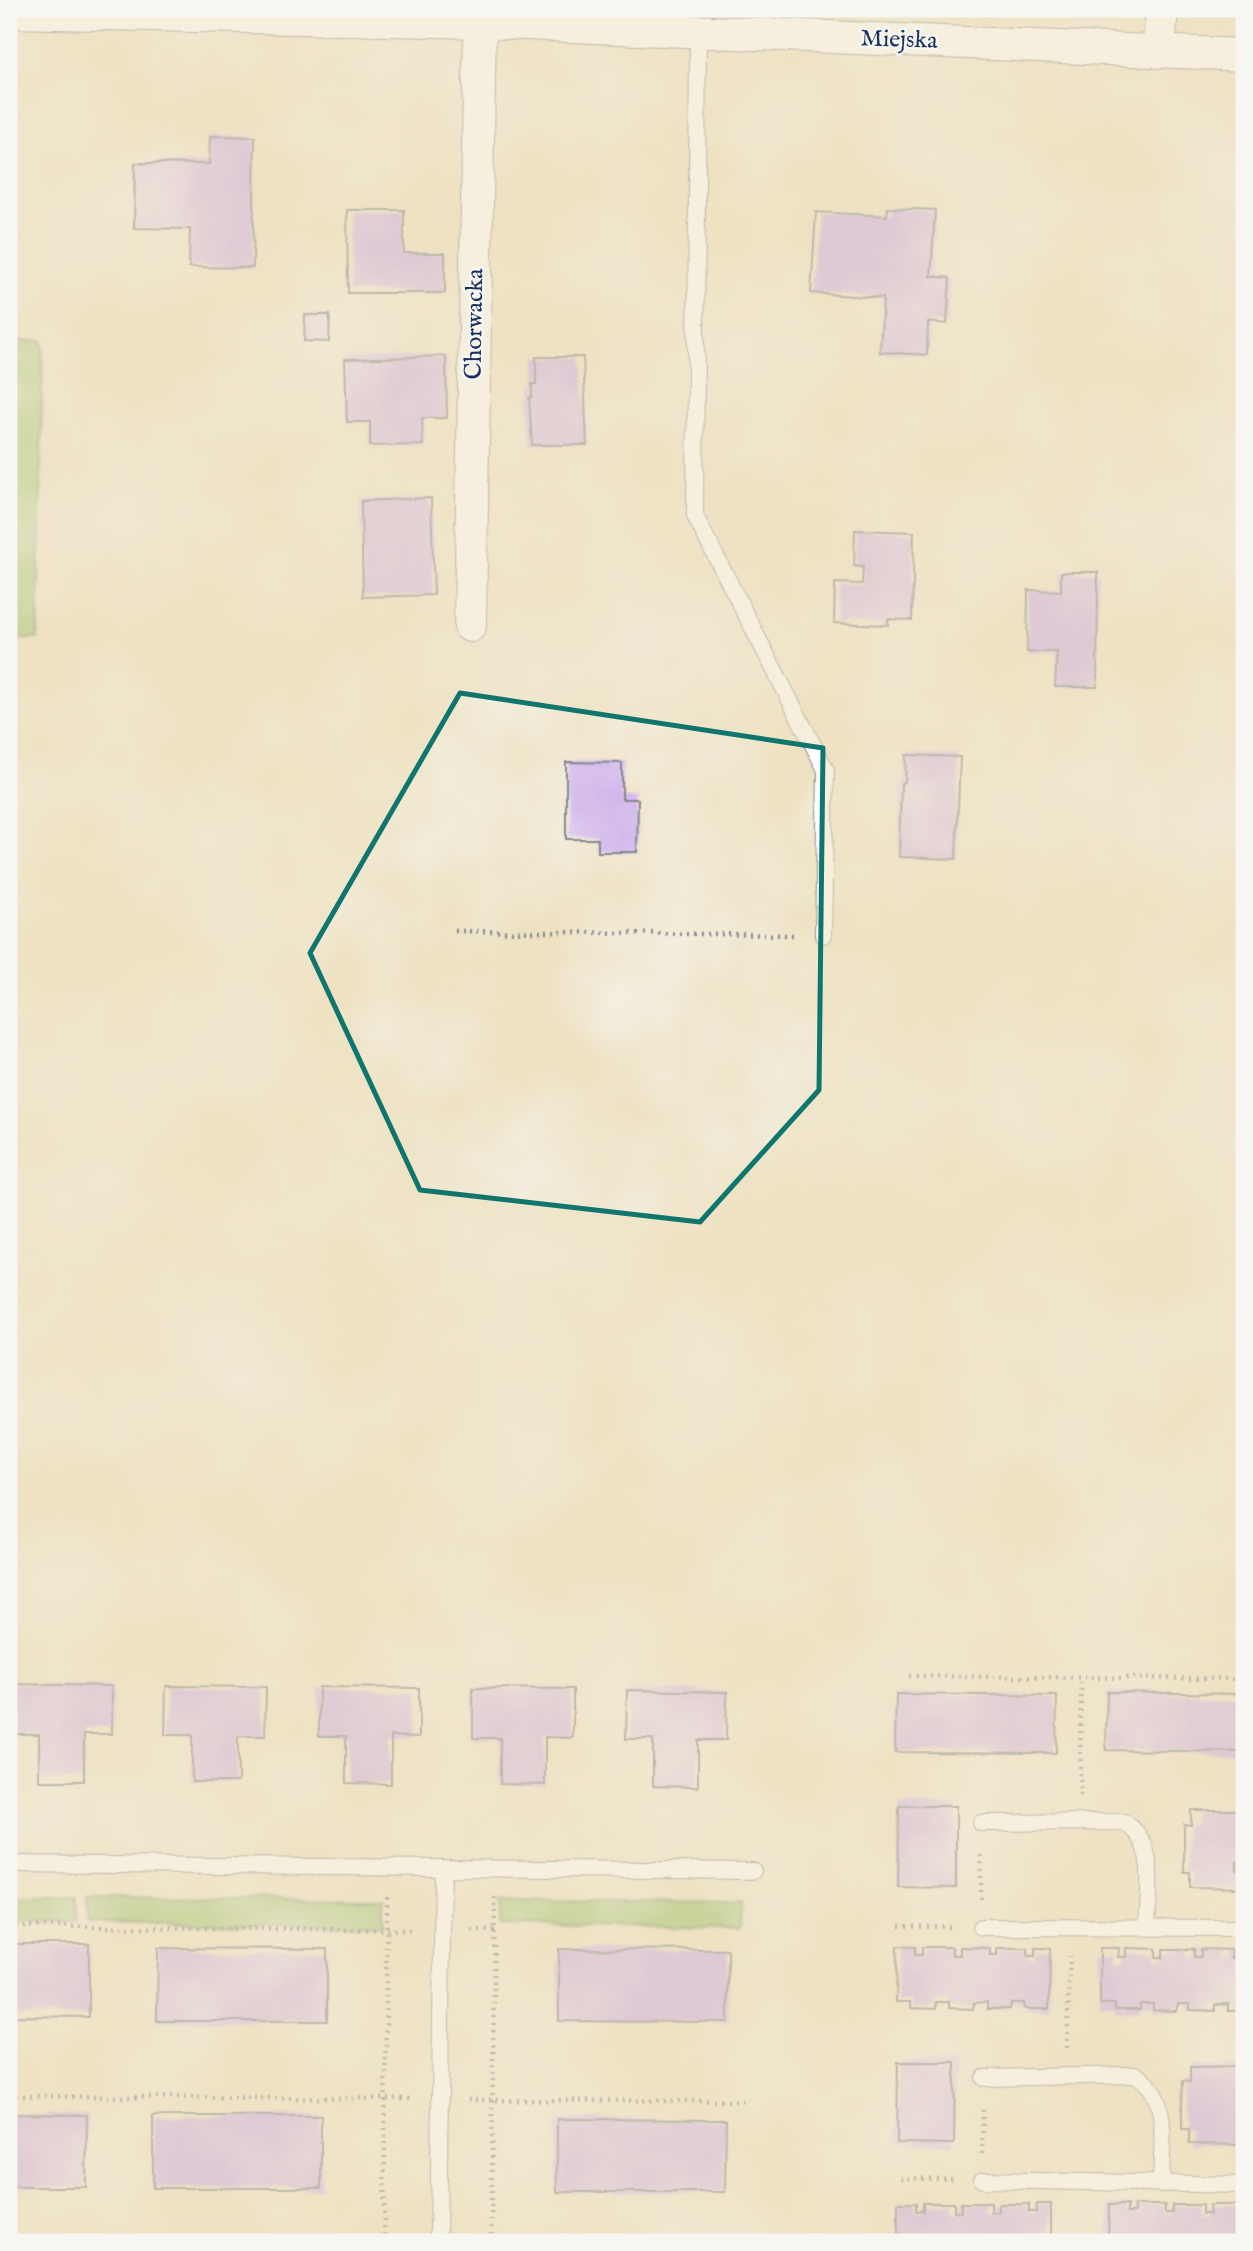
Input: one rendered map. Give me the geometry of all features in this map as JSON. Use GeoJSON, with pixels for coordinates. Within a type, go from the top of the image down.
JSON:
{"type":"FeatureCollection","features":[{"type":"Feature","properties":{"kind":"street"},"geometry":{"type":"LineString","coordinates":[[1159,52],[1162,9]]}},
{"type":"Feature","properties":{"kind":"street","name":"Miejska"},"geometry":{"type":"LineString","coordinates":[[9,12],[122,10],[480,22],[692,24],[1244,55]]}},
{"type":"Feature","properties":{"kind":"street","name":"Chorwacka"},"geometry":{"type":"LineString","coordinates":[[470,626],[480,22]]}},
{"type":"Feature","properties":{"kind":"lane"},"geometry":{"type":"LineString","coordinates":[[692,24],[695,516],[825,770],[823,935]]}},
{"type":"Feature","properties":{"kind":"lane"},"geometry":{"type":"LineString","coordinates":[[981,1823],[1124,1822],[1135,1829],[1144,1840],[1148,1857],[1147,1927]]}},
{"type":"Feature","properties":{"kind":"lane"},"geometry":{"type":"LineString","coordinates":[[9,1864],[753,1871]]}},
{"type":"Feature","properties":{"kind":"lane"},"geometry":{"type":"LineString","coordinates":[[438,2242],[443,1868]]}},
{"type":"Feature","properties":{"kind":"lane"},"geometry":{"type":"LineString","coordinates":[[981,1927],[1244,1928]]}},
{"type":"Feature","properties":{"kind":"lane"},"geometry":{"type":"LineString","coordinates":[[984,2078],[1136,2075],[1147,2081],[1156,2094],[1160,2110],[1161,2184]]}},
{"type":"Feature","properties":{"kind":"lane"},"geometry":{"type":"LineString","coordinates":[[982,2180],[1244,2185]]}},
{"type":"Feature","properties":{"kind":"path"},"geometry":{"type":"LineString","coordinates":[[455,931],[823,935]]}},
{"type":"Feature","properties":{"kind":"path"},"geometry":{"type":"LineString","coordinates":[[909,1676],[1244,1679]]}},
{"type":"Feature","properties":{"kind":"path"},"geometry":{"type":"LineString","coordinates":[[1080,1822],[1081,1678]]}},
{"type":"Feature","properties":{"kind":"path"},"geometry":{"type":"LineString","coordinates":[[900,1926],[981,1927],[981,1823]]}},
{"type":"Feature","properties":{"kind":"path"},"geometry":{"type":"LineString","coordinates":[[384,2242],[387,1868]]}},
{"type":"Feature","properties":{"kind":"path"},"geometry":{"type":"LineString","coordinates":[[491,2242],[496,1868]]}},
{"type":"Feature","properties":{"kind":"path"},"geometry":{"type":"LineString","coordinates":[[9,1926],[443,1930]]}},
{"type":"Feature","properties":{"kind":"path"},"geometry":{"type":"LineString","coordinates":[[1066,2076],[1070,1927]]}},
{"type":"Feature","properties":{"kind":"path"},"geometry":{"type":"LineString","coordinates":[[901,2178],[982,2180],[984,2078]]}},
{"type":"Feature","properties":{"kind":"path"},"geometry":{"type":"LineString","coordinates":[[9,2096],[386,2099]]}},
{"type":"Feature","properties":{"kind":"path"},"geometry":{"type":"LineString","coordinates":[[493,2100],[747,2102]]}},
{"type":"Feature","properties":{"kind":"highlighted area"},"geometry":{"type":"Polygon","coordinates":[[[460,693],[823,748],[819,1090],[700,1222],[420,1190],[310,953],[460,693]]]}},
{"type":"Feature","properties":{"kind":"green space"},"geometry":{"type":"Polygon","coordinates":[[[9,341],[43,341],[38,639],[9,639],[9,341]]]}},
{"type":"Feature","properties":{"kind":"green space"},"geometry":{"type":"Polygon","coordinates":[[[9,1897],[76,1897],[76,1922],[9,1921],[9,1897]]]}},
{"type":"Feature","properties":{"kind":"green space"},"geometry":{"type":"Polygon","coordinates":[[[87,1897],[383,1899],[383,1925],[87,1922],[87,1897]]]}},
{"type":"Feature","properties":{"kind":"green space"},"geometry":{"type":"Polygon","coordinates":[[[500,1901],[741,1903],[740,1928],[500,1925],[500,1901]]]}},
{"type":"Feature","properties":{"kind":"building"},"geometry":{"type":"Polygon","coordinates":[[[210,136],[255,137],[253,268],[189,267],[190,229],[134,228],[135,163],[209,164],[210,136]]]}},
{"type":"Feature","properties":{"kind":"building"},"geometry":{"type":"Polygon","coordinates":[[[888,208],[935,210],[931,276],[950,278],[947,324],[928,322],[927,355],[880,352],[883,298],[811,293],[816,212],[887,216],[888,208]]]}},
{"type":"Feature","properties":{"kind":"building"},"geometry":{"type":"Polygon","coordinates":[[[347,210],[404,210],[404,253],[445,253],[445,293],[348,293],[347,210]]]}},
{"type":"Feature","properties":{"kind":"building"},"geometry":{"type":"Polygon","coordinates":[[[305,315],[330,315],[329,342],[304,341],[305,315]]]}},
{"type":"Feature","properties":{"kind":"building"},"geometry":{"type":"Polygon","coordinates":[[[446,356],[447,418],[422,418],[423,445],[370,446],[370,422],[347,422],[345,359],[446,356]]]}},
{"type":"Feature","properties":{"kind":"building"},"geometry":{"type":"Polygon","coordinates":[[[536,357],[583,357],[587,445],[532,445],[529,398],[532,397],[532,384],[536,384],[536,357]]]}},
{"type":"Feature","properties":{"kind":"building"},"geometry":{"type":"Polygon","coordinates":[[[431,498],[434,595],[363,597],[361,501],[431,498]]]}},
{"type":"Feature","properties":{"kind":"building"},"geometry":{"type":"Polygon","coordinates":[[[855,530],[914,532],[912,620],[888,619],[888,625],[834,623],[835,583],[862,584],[863,567],[854,566],[855,530]]]}},
{"type":"Feature","properties":{"kind":"building"},"geometry":{"type":"Polygon","coordinates":[[[1061,572],[1098,572],[1097,687],[1055,687],[1057,652],[1027,652],[1028,590],[1061,591],[1061,572]]]}},
{"type":"Feature","properties":{"kind":"building"},"geometry":{"type":"Polygon","coordinates":[[[906,755],[960,757],[956,859],[899,857],[901,783],[905,782],[906,755]]]}},
{"type":"Feature","properties":{"kind":"building"},"geometry":{"type":"Polygon","coordinates":[[[566,762],[622,763],[622,799],[638,799],[637,852],[598,852],[598,839],[566,839],[566,762]]]}},
{"type":"Feature","properties":{"kind":"building"},"geometry":{"type":"Polygon","coordinates":[[[12,1684],[112,1686],[112,1734],[84,1734],[84,1781],[39,1781],[39,1734],[12,1734],[12,1684]]]}},
{"type":"Feature","properties":{"kind":"building"},"geometry":{"type":"Polygon","coordinates":[[[166,1686],[266,1687],[265,1736],[238,1736],[238,1782],[192,1782],[192,1735],[165,1735],[166,1686]]]}},
{"type":"Feature","properties":{"kind":"building"},"geometry":{"type":"Polygon","coordinates":[[[319,1687],[419,1688],[419,1737],[391,1736],[391,1784],[346,1783],[346,1736],[319,1736],[319,1687]]]}},
{"type":"Feature","properties":{"kind":"building"},"geometry":{"type":"Polygon","coordinates":[[[473,1688],[573,1689],[573,1738],[545,1737],[545,1785],[500,1784],[500,1738],[473,1738],[473,1688]]]}},
{"type":"Feature","properties":{"kind":"building"},"geometry":{"type":"Polygon","coordinates":[[[627,1690],[727,1692],[726,1740],[698,1740],[698,1787],[653,1786],[653,1739],[626,1739],[627,1690]]]}},
{"type":"Feature","properties":{"kind":"building"},"geometry":{"type":"Polygon","coordinates":[[[1107,1692],[1244,1694],[1244,1752],[1106,1750],[1107,1692]]]}},
{"type":"Feature","properties":{"kind":"building"},"geometry":{"type":"Polygon","coordinates":[[[896,1694],[1057,1696],[1056,1753],[895,1752],[896,1694]]]}},
{"type":"Feature","properties":{"kind":"building"},"geometry":{"type":"Polygon","coordinates":[[[899,1806],[956,1806],[956,1888],[898,1887],[899,1806]]]}},
{"type":"Feature","properties":{"kind":"building"},"geometry":{"type":"Polygon","coordinates":[[[1191,1810],[1244,1810],[1244,1828],[1238,1828],[1238,1836],[1244,1836],[1244,1862],[1237,1862],[1237,1870],[1244,1870],[1244,1888],[1190,1887],[1190,1872],[1184,1872],[1184,1824],[1191,1825],[1191,1810]]]}},
{"type":"Feature","properties":{"kind":"building"},"geometry":{"type":"Polygon","coordinates":[[[9,1944],[89,1944],[89,2017],[9,2016],[9,1944]]]}},
{"type":"Feature","properties":{"kind":"building"},"geometry":{"type":"Polygon","coordinates":[[[897,1946],[915,1947],[915,1955],[922,1955],[922,1947],[952,1947],[952,1955],[960,1955],[960,1947],[990,1948],[990,1955],[997,1955],[997,1948],[1028,1948],[1028,1956],[1035,1956],[1035,1948],[1050,1948],[1049,2009],[1025,2009],[1024,2003],[1011,2003],[1010,2009],[987,2009],[987,2002],[974,2003],[973,2009],[949,2008],[949,2002],[936,2002],[936,2009],[911,2008],[911,2002],[896,2002],[897,1946]]]}},
{"type":"Feature","properties":{"kind":"building"},"geometry":{"type":"Polygon","coordinates":[[[158,1948],[327,1949],[327,2021],[157,2021],[158,1948]]]}},
{"type":"Feature","properties":{"kind":"building"},"geometry":{"type":"Polygon","coordinates":[[[1100,1948],[1119,1948],[1118,1957],[1126,1957],[1126,1948],[1156,1949],[1156,1957],[1163,1957],[1163,1949],[1194,1949],[1194,1957],[1201,1957],[1201,1949],[1232,1950],[1231,1958],[1239,1958],[1239,1950],[1244,1950],[1244,2011],[1228,2011],[1228,2004],[1215,2005],[1215,2011],[1190,2010],[1190,2004],[1178,2004],[1176,2011],[1153,2010],[1153,2004],[1140,2004],[1140,2010],[1115,2010],[1115,2004],[1100,2004],[1100,1948]]]}},
{"type":"Feature","properties":{"kind":"building"},"geometry":{"type":"Polygon","coordinates":[[[559,1949],[728,1950],[728,2022],[559,2021],[559,1949]]]}},
{"type":"Feature","properties":{"kind":"building"},"geometry":{"type":"Polygon","coordinates":[[[898,2062],[955,2062],[954,2144],[897,2143],[898,2062]]]}},
{"type":"Feature","properties":{"kind":"building"},"geometry":{"type":"Polygon","coordinates":[[[1244,2066],[1244,2085],[1236,2085],[1236,2092],[1244,2092],[1244,2119],[1236,2119],[1236,2126],[1244,2127],[1244,2145],[1189,2144],[1189,2129],[1182,2129],[1182,2105],[1183,2081],[1190,2082],[1190,2067],[1244,2066]]]}},
{"type":"Feature","properties":{"kind":"building"},"geometry":{"type":"Polygon","coordinates":[[[9,2114],[87,2115],[86,2187],[9,2187],[9,2114]]]}},
{"type":"Feature","properties":{"kind":"building"},"geometry":{"type":"Polygon","coordinates":[[[153,2116],[321,2116],[321,2188],[153,2188],[153,2116]]]}},
{"type":"Feature","properties":{"kind":"building"},"geometry":{"type":"Polygon","coordinates":[[[557,2119],[726,2120],[725,2192],[557,2192],[557,2119]]]}},
{"type":"Feature","properties":{"kind":"building"},"geometry":{"type":"Polygon","coordinates":[[[898,2203],[916,2203],[916,2211],[923,2211],[923,2203],[954,2203],[954,2211],[961,2212],[961,2203],[991,2203],[991,2212],[999,2212],[999,2204],[1029,2204],[1029,2212],[1036,2212],[1037,2204],[1051,2204],[1051,2242],[898,2242],[898,2203]]]}},
{"type":"Feature","properties":{"kind":"building"},"geometry":{"type":"Polygon","coordinates":[[[1109,2205],[1127,2205],[1127,2213],[1134,2213],[1134,2205],[1165,2205],[1165,2213],[1172,2213],[1172,2205],[1202,2205],[1202,2214],[1210,2214],[1209,2205],[1240,2205],[1240,2214],[1244,2214],[1244,2242],[1108,2242],[1109,2205]]]}}]}
